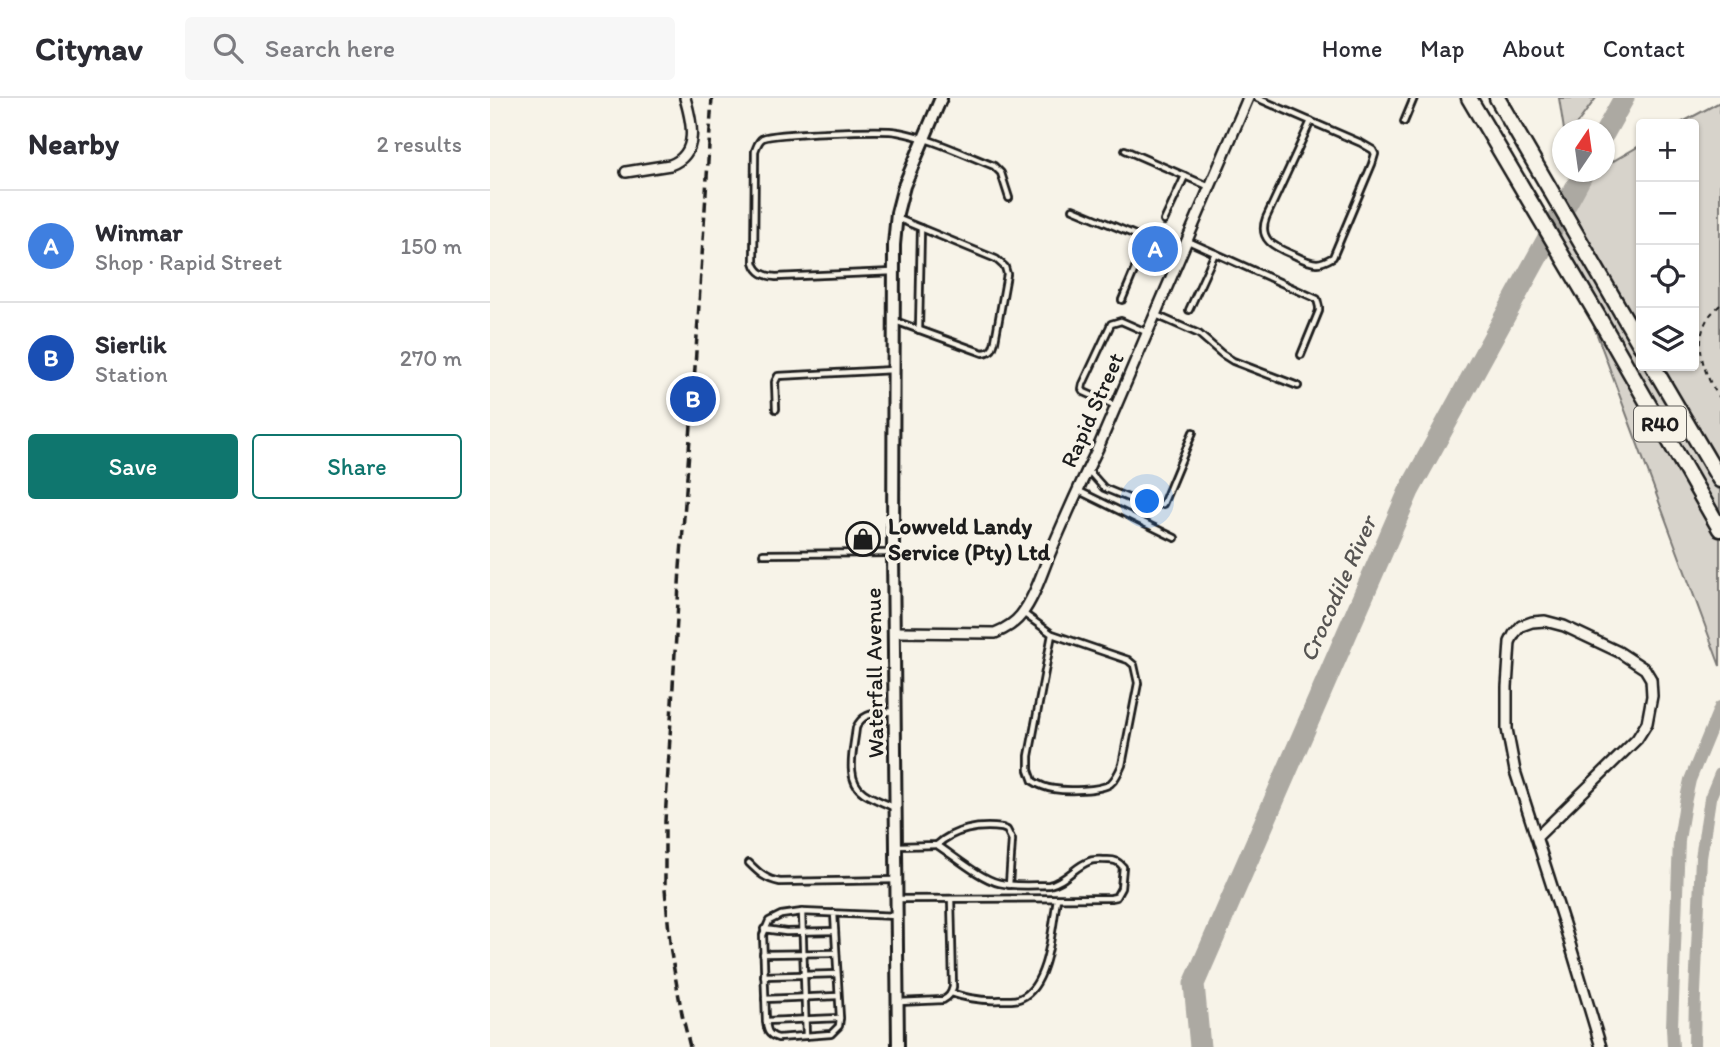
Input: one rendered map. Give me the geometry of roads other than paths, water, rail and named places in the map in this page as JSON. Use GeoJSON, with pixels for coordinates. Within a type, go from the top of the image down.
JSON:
{"type":"FeatureCollection","features":[{"type":"Feature","properties":{"kind":"main road","name":"R40"},"geometry":{"type":"LineString","coordinates":[[1469,98],[1720,530]]}},
{"type":"Feature","properties":{"kind":"main road"},"geometry":{"type":"LineString","coordinates":[[1497,98],[1636,337]]}},
{"type":"Feature","properties":{"kind":"main road","name":"R40"},"geometry":{"type":"LineString","coordinates":[[1656,371],[1720,480]]}},
{"type":"Feature","properties":{"kind":"street"},"geometry":{"type":"LineString","coordinates":[[626,172],[670,165],[686,155],[690,144],[691,120],[685,98]]}},
{"type":"Feature","properties":{"kind":"street","name":"Waterfall Avenue"},"geometry":{"type":"LineString","coordinates":[[898,1047],[893,553],[894,245],[904,186],[942,98]]}},
{"type":"Feature","properties":{"kind":"street","name":"Rapid Street"},"geometry":{"type":"LineString","coordinates":[[895,632],[995,633],[1016,622],[1023,613],[1116,406],[1248,98]]}},
{"type":"Feature","properties":{"kind":"street"},"geometry":{"type":"LineString","coordinates":[[1537,837],[1637,739],[1647,723],[1652,696],[1651,679],[1646,669],[1632,659],[1564,626],[1545,621],[1521,626],[1510,642],[1507,729],[1515,771],[1601,1047]]}},
{"type":"Feature","properties":{"kind":"lane"},"geometry":{"type":"LineString","coordinates":[[1257,98],[1311,121],[1362,143],[1375,153],[1333,257],[1317,263],[1276,247],[1266,237],[1264,227],[1311,121]]}},
{"type":"Feature","properties":{"kind":"lane"},"geometry":{"type":"LineString","coordinates":[[1404,122],[1414,98]]}},
{"type":"Feature","properties":{"kind":"lane"},"geometry":{"type":"LineString","coordinates":[[894,272],[776,277],[759,272],[754,262],[755,151],[758,143],[765,137],[781,135],[888,130],[924,139],[996,167],[1009,198]]}},
{"type":"Feature","properties":{"kind":"lane"},"geometry":{"type":"LineString","coordinates":[[1125,150],[1210,187]]}},
{"type":"Feature","properties":{"kind":"lane"},"geometry":{"type":"LineString","coordinates":[[1164,221],[1185,176]]}},
{"type":"Feature","properties":{"kind":"lane"},"geometry":{"type":"LineString","coordinates":[[1073,209],[1181,254]]}},
{"type":"Feature","properties":{"kind":"lane"},"geometry":{"type":"LineString","coordinates":[[894,321],[989,353],[995,341],[1007,274],[1005,267],[996,259],[897,218]]}},
{"type":"Feature","properties":{"kind":"lane"},"geometry":{"type":"LineString","coordinates":[[919,330],[921,228]]}},
{"type":"Feature","properties":{"kind":"lane"},"geometry":{"type":"LineString","coordinates":[[1122,300],[1147,240]]}},
{"type":"Feature","properties":{"kind":"lane"},"geometry":{"type":"LineString","coordinates":[[1187,240],[1317,299],[1319,311],[1301,355]]}},
{"type":"Feature","properties":{"kind":"lane"},"geometry":{"type":"LineString","coordinates":[[1189,310],[1215,253]]}},
{"type":"Feature","properties":{"kind":"lane"},"geometry":{"type":"LineString","coordinates":[[1155,315],[1199,334],[1233,361],[1298,386]]}},
{"type":"Feature","properties":{"kind":"lane"},"geometry":{"type":"LineString","coordinates":[[1116,406],[1084,392],[1083,384],[1113,322],[1125,323],[1147,333]]}},
{"type":"Feature","properties":{"kind":"lane"},"geometry":{"type":"LineString","coordinates":[[776,409],[775,382],[779,376],[894,370]]}},
{"type":"Feature","properties":{"kind":"lane"},"geometry":{"type":"LineString","coordinates":[[1087,470],[1104,488],[1150,507],[1163,503],[1193,432]]}},
{"type":"Feature","properties":{"kind":"lane"},"geometry":{"type":"LineString","coordinates":[[1077,490],[1175,538]]}},
{"type":"Feature","properties":{"kind":"lane"},"geometry":{"type":"LineString","coordinates":[[764,554],[893,553]]}},
{"type":"Feature","properties":{"kind":"lane"},"geometry":{"type":"LineString","coordinates":[[1023,613],[1052,634],[1128,660],[1134,665],[1138,682],[1122,765],[1109,785],[1099,788],[1054,789],[1033,781],[1029,770],[1029,756],[1052,634]]}},
{"type":"Feature","properties":{"kind":"lane"},"geometry":{"type":"LineString","coordinates":[[895,711],[865,716],[859,722],[856,728],[852,773],[856,785],[863,793],[896,808]]}},
{"type":"Feature","properties":{"kind":"lane"},"geometry":{"type":"LineString","coordinates":[[937,845],[945,837],[966,829],[997,827],[1007,831],[1012,839],[1009,885]]}},
{"type":"Feature","properties":{"kind":"lane"},"geometry":{"type":"LineString","coordinates":[[896,846],[937,845],[987,878],[1009,885],[1056,884],[1092,860],[1118,861],[1123,867],[1121,888],[1116,897],[1111,898],[897,899]]}},
{"type":"Feature","properties":{"kind":"lane"},"geometry":{"type":"LineString","coordinates":[[749,863],[768,880],[780,882],[897,880]]}},
{"type":"Feature","properties":{"kind":"lane"},"geometry":{"type":"LineString","coordinates":[[951,993],[971,1000],[987,1001],[1020,999],[1034,989],[1044,970],[1057,898]]}},
{"type":"Feature","properties":{"kind":"lane"},"geometry":{"type":"LineString","coordinates":[[897,1002],[943,1000],[951,993],[951,899]]}},
{"type":"Feature","properties":{"kind":"lane"},"geometry":{"type":"LineString","coordinates":[[835,913],[839,1026],[831,1034],[778,1038],[771,1036],[767,1032],[765,1021],[763,954],[764,929],[769,921],[781,915],[802,912],[835,913],[897,916]]}},
{"type":"Feature","properties":{"kind":"lane"},"geometry":{"type":"LineString","coordinates":[[802,912],[806,1036]]}},
{"type":"Feature","properties":{"kind":"lane"},"geometry":{"type":"LineString","coordinates":[[764,929],[776,932],[835,931]]}},
{"type":"Feature","properties":{"kind":"lane"},"geometry":{"type":"LineString","coordinates":[[763,954],[836,953]]}},
{"type":"Feature","properties":{"kind":"lane"},"geometry":{"type":"LineString","coordinates":[[764,976],[837,974]]}},
{"type":"Feature","properties":{"kind":"lane"},"geometry":{"type":"LineString","coordinates":[[765,999],[838,996]]}},
{"type":"Feature","properties":{"kind":"lane"},"geometry":{"type":"LineString","coordinates":[[765,1021],[840,1018]]}},
{"type":"Feature","properties":{"kind":"waterway","name":"Crocodile River"},"geometry":{"type":"LineString","coordinates":[[1612,119],[1624,98]]}},
{"type":"Feature","properties":{"kind":"waterway","name":"Crocodile River"},"geometry":{"type":"LineString","coordinates":[[1200,1047],[1194,984],[1409,491],[1579,182]]}},
{"type":"Feature","properties":{"kind":"waterway"},"geometry":{"type":"LineString","coordinates":[[1673,1047],[1679,840],[1690,780],[1720,707]]}},
{"type":"Feature","properties":{"kind":"waterway"},"geometry":{"type":"LineString","coordinates":[[1694,1047],[1701,858],[1710,798],[1720,774]]}},
{"type":"Feature","properties":{"kind":"railway"},"geometry":{"type":"LineString","coordinates":[[690,1047],[671,953],[665,889],[665,821],[712,98]]}},
{"type":"Feature","properties":{"kind":"place","name":"Winmar"},"geometry":{"type":"Point","coordinates":[1155,249]}},
{"type":"Feature","properties":{"kind":"place","name":"Sierlik"},"geometry":{"type":"Point","coordinates":[693,399]}},
{"type":"Feature","properties":{"kind":"place","name":"Lowveld Landy Service (Pty) Ltd"},"geometry":{"type":"Point","coordinates":[863,539]}}]}
